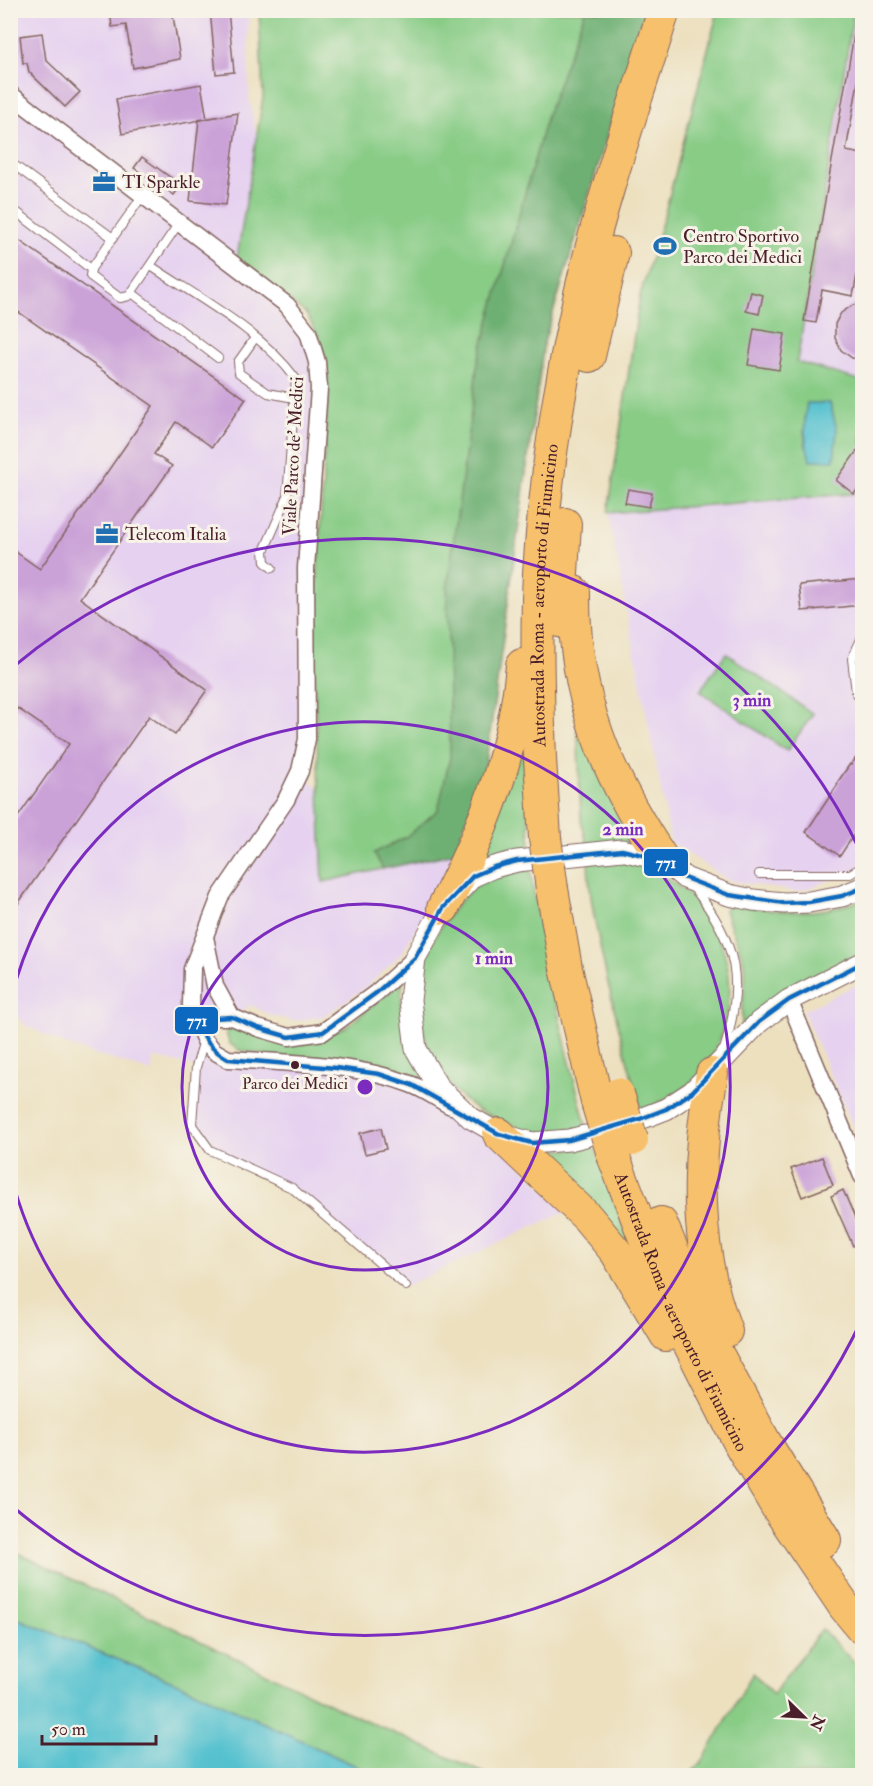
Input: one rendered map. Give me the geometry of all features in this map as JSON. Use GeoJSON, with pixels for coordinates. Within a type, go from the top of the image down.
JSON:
{"type":"FeatureCollection","features":[{"type":"Feature","properties":{"kind":"highway","name":"Autostrada Roma - aeroporto di Fiumicino"},"geometry":{"type":"LineString","coordinates":[[664,10],[621,147],[580,293],[563,378],[547,482],[539,574],[537,684],[550,759],[562,887],[586,962],[602,1033],[608,1098],[624,1154],[650,1195],[777,1507],[844,1606],[862,1628]]}},
{"type":"Feature","properties":{"kind":"highway","name":"Autostrada Roma - aeroporto di Fiumicino"},"geometry":{"type":"LineString","coordinates":[[550,759],[558,681],[566,510],[587,369],[605,283],[686,10]]}},
{"type":"Feature","properties":{"kind":"highway"},"geometry":{"type":"LineString","coordinates":[[566,510],[573,537],[578,657],[588,709],[604,756],[624,797],[674,869]]}},
{"type":"Feature","properties":{"kind":"highway"},"geometry":{"type":"LineString","coordinates":[[443,908],[478,833],[508,743],[520,688],[528,600],[539,574]]}},
{"type":"Feature","properties":{"kind":"highway"},"geometry":{"type":"LineString","coordinates":[[499,1134],[586,1217],[616,1252],[720,1422],[753,1444],[758,1409],[724,1327],[713,1290],[704,1246],[700,1194],[701,1152],[704,1116],[717,1066]]}},
{"type":"Feature","properties":{"kind":"highway","name":"Autostrada Roma - aeroporto di Fiumicino"},"geometry":{"type":"LineString","coordinates":[[753,1444],[794,1491],[862,1596]]}},
{"type":"Feature","properties":{"kind":"street","name":"Viale Parco de' Medici"},"geometry":{"type":"LineString","coordinates":[[10,94],[287,305],[308,332],[317,362],[319,389],[306,568],[307,739],[300,771],[286,800],[220,897],[210,918],[206,938],[192,969],[191,1005],[204,1039],[214,1052],[228,1059],[379,1074],[412,1085],[471,1118]]}},
{"type":"Feature","properties":{"kind":"street"},"geometry":{"type":"LineString","coordinates":[[196,1019],[232,1017],[258,1028],[289,1036],[323,1032],[376,993],[415,958],[443,908],[473,876],[517,861],[622,850],[674,869],[729,895],[784,903],[809,903],[842,896],[862,888]]}},
{"type":"Feature","properties":{"kind":"street","name":"Viale Parco de' Medici"},"geometry":{"type":"LineString","coordinates":[[206,938],[215,986],[232,1017]]}},
{"type":"Feature","properties":{"kind":"street"},"geometry":{"type":"LineString","coordinates":[[415,958],[410,1000],[416,1049],[438,1087],[471,1118],[499,1134],[532,1143],[569,1140],[585,1136]]}},
{"type":"Feature","properties":{"kind":"street"},"geometry":{"type":"LineString","coordinates":[[640,1119],[666,1109],[693,1092],[759,1022],[789,1000],[862,963]]}},
{"type":"Feature","properties":{"kind":"street"},"geometry":{"type":"LineString","coordinates":[[789,1000],[862,1176]]}},
{"type":"Feature","properties":{"kind":"lane"},"geometry":{"type":"LineString","coordinates":[[10,162],[113,238]]}},
{"type":"Feature","properties":{"kind":"lane"},"geometry":{"type":"LineString","coordinates":[[143,195],[91,269],[90,276],[120,298],[129,296],[179,223]]}},
{"type":"Feature","properties":{"kind":"lane"},"geometry":{"type":"LineString","coordinates":[[10,207],[91,269]]}},
{"type":"Feature","properties":{"kind":"lane"},"geometry":{"type":"LineString","coordinates":[[151,266],[242,327],[285,364],[296,379],[287,498],[264,551],[266,562],[272,568]]}},
{"type":"Feature","properties":{"kind":"lane"},"geometry":{"type":"LineString","coordinates":[[132,293],[218,358]]}},
{"type":"Feature","properties":{"kind":"lane"},"geometry":{"type":"LineString","coordinates":[[255,338],[238,362],[239,373],[268,393],[294,398]]}},
{"type":"Feature","properties":{"kind":"lane"},"geometry":{"type":"LineString","coordinates":[[862,638],[852,659],[856,692],[862,702]]}},
{"type":"Feature","properties":{"kind":"lane"},"geometry":{"type":"LineString","coordinates":[[759,874],[850,874],[862,867]]}},
{"type":"Feature","properties":{"kind":"lane"},"geometry":{"type":"LineString","coordinates":[[674,869],[708,906],[724,930],[733,958],[736,991],[731,1026],[717,1066]]}},
{"type":"Feature","properties":{"kind":"lane"},"geometry":{"type":"LineString","coordinates":[[204,1039],[196,1067],[192,1125],[210,1150],[292,1188],[406,1286]]}},
{"type":"Feature","properties":{"kind":"shaded area"},"geometry":{"type":"Polygon","coordinates":[[[11,11],[248,11],[249,97],[287,305],[317,362],[300,771],[319,789],[323,881],[454,853],[427,909],[402,953],[369,985],[324,1016],[294,1021],[269,1015],[251,1005],[232,1017],[197,1019],[228,1059],[379,1074],[471,1118],[567,1211],[406,1286],[292,1188],[210,1150],[192,1125],[196,1067],[153,1057],[152,1072],[66,1045],[25,1025],[11,1010],[11,11]]]}},
{"type":"Feature","properties":{"kind":"shaded area"},"geometry":{"type":"Polygon","coordinates":[[[854,11],[862,11],[862,381],[797,362],[854,11]]]}},
{"type":"Feature","properties":{"kind":"shaded area"},"geometry":{"type":"Polygon","coordinates":[[[862,494],[862,869],[797,892],[728,880],[671,842],[608,513],[862,494]]]}},
{"type":"Feature","properties":{"kind":"shaded area"},"geometry":{"type":"Polygon","coordinates":[[[862,982],[862,1147],[803,1011],[862,982]]]}},
{"type":"Feature","properties":{"kind":"green space"},"geometry":{"type":"Polygon","coordinates":[[[259,11],[645,11],[544,342],[485,769],[454,853],[323,882],[313,650],[328,395],[327,366],[320,339],[306,314],[237,258],[263,97],[259,11]]]}},
{"type":"Feature","properties":{"kind":"green space"},"geometry":{"type":"Polygon","coordinates":[[[585,11],[645,11],[544,342],[485,769],[454,853],[383,869],[374,853],[406,837],[438,810],[450,758],[447,589],[478,361],[547,115],[585,11]]]}},
{"type":"Feature","properties":{"kind":"green space"},"geometry":{"type":"Polygon","coordinates":[[[718,11],[854,11],[797,362],[862,381],[862,493],[608,513],[640,295],[664,216],[718,11]],[[807,403],[804,432],[806,447],[833,460],[837,430],[830,403],[807,403]]]}},
{"type":"Feature","properties":{"kind":"green space"},"geometry":{"type":"Polygon","coordinates":[[[726,653],[813,714],[787,751],[700,691],[726,653]]]}},
{"type":"Feature","properties":{"kind":"green space"},"geometry":{"type":"Polygon","coordinates":[[[576,695],[636,841],[588,847],[581,821],[576,695]]]}},
{"type":"Feature","properties":{"kind":"green space"},"geometry":{"type":"Polygon","coordinates":[[[524,740],[531,856],[474,868],[524,740]]]}},
{"type":"Feature","properties":{"kind":"green space"},"geometry":{"type":"Polygon","coordinates":[[[602,860],[638,864],[673,882],[697,904],[715,930],[726,958],[730,989],[726,1020],[715,1050],[692,1083],[642,1112],[607,979],[592,906],[588,861],[602,860]]]}},
{"type":"Feature","properties":{"kind":"green space"},"geometry":{"type":"Polygon","coordinates":[[[530,869],[555,1000],[587,1129],[568,1134],[549,1135],[522,1129],[478,1110],[457,1093],[440,1072],[428,1048],[422,1023],[420,997],[423,971],[431,945],[444,922],[463,898],[480,883],[496,876],[530,869]]]}},
{"type":"Feature","properties":{"kind":"green space"},"geometry":{"type":"Polygon","coordinates":[[[862,900],[862,957],[743,1026],[741,1015],[745,980],[744,966],[725,910],[729,904],[796,912],[844,906],[862,900]]]}},
{"type":"Feature","properties":{"kind":"green space"},"geometry":{"type":"Polygon","coordinates":[[[403,981],[403,1022],[426,1084],[239,1050],[229,1043],[226,1032],[233,1027],[324,1036],[346,1027],[403,981]]]}},
{"type":"Feature","properties":{"kind":"green space"},"geometry":{"type":"Polygon","coordinates":[[[593,1143],[636,1258],[535,1152],[574,1149],[593,1143]]]}},
{"type":"Feature","properties":{"kind":"green space"},"geometry":{"type":"Polygon","coordinates":[[[10,1549],[345,1711],[488,1775],[375,1775],[195,1691],[11,1616],[10,1549]]]}},
{"type":"Feature","properties":{"kind":"green space"},"geometry":{"type":"Polygon","coordinates":[[[822,1629],[862,1671],[862,1775],[689,1775],[702,1762],[753,1673],[773,1694],[822,1629]]]}},
{"type":"Feature","properties":{"kind":"water"},"geometry":{"type":"Polygon","coordinates":[[[807,403],[830,403],[837,430],[834,460],[810,460],[805,432],[807,403]]]}},
{"type":"Feature","properties":{"kind":"water"},"geometry":{"type":"Polygon","coordinates":[[[11,1616],[195,1691],[375,1775],[11,1775],[11,1616]]]}},
{"type":"Feature","properties":{"kind":"building"},"geometry":{"type":"Polygon","coordinates":[[[110,10],[172,10],[180,59],[133,68],[126,25],[112,27],[110,10]]]}},
{"type":"Feature","properties":{"kind":"building"},"geometry":{"type":"Polygon","coordinates":[[[210,10],[228,10],[234,72],[216,74],[210,10]]]}},
{"type":"Feature","properties":{"kind":"building"},"geometry":{"type":"Polygon","coordinates":[[[856,23],[862,24],[862,59],[846,151],[862,154],[862,248],[853,296],[822,290],[816,323],[804,321],[856,23]]]}},
{"type":"Feature","properties":{"kind":"building"},"geometry":{"type":"Polygon","coordinates":[[[42,33],[46,60],[80,92],[65,107],[29,72],[27,63],[23,63],[20,36],[42,33]]]}},
{"type":"Feature","properties":{"kind":"building"},"geometry":{"type":"Polygon","coordinates":[[[201,84],[207,119],[122,134],[116,99],[201,84]]]}},
{"type":"Feature","properties":{"kind":"building"},"geometry":{"type":"Polygon","coordinates":[[[238,113],[226,205],[190,201],[199,120],[238,113]]]}},
{"type":"Feature","properties":{"kind":"building"},"geometry":{"type":"Polygon","coordinates":[[[142,157],[181,185],[174,195],[134,168],[142,157]]]}},
{"type":"Feature","properties":{"kind":"building"},"geometry":{"type":"Polygon","coordinates":[[[10,234],[246,399],[212,447],[176,422],[154,454],[172,466],[80,598],[207,690],[175,735],[149,716],[10,915],[10,828],[69,744],[10,703],[10,548],[40,569],[153,406],[10,306],[10,234]]]}},
{"type":"Feature","properties":{"kind":"building"},"geometry":{"type":"Polygon","coordinates":[[[751,292],[763,295],[759,314],[746,311],[751,292]]]}},
{"type":"Feature","properties":{"kind":"building"},"geometry":{"type":"Polygon","coordinates":[[[862,304],[862,359],[852,358],[841,350],[835,338],[835,324],[841,313],[853,305],[862,304]]]}},
{"type":"Feature","properties":{"kind":"building"},"geometry":{"type":"Polygon","coordinates":[[[754,329],[785,334],[779,370],[748,365],[754,329]]]}},
{"type":"Feature","properties":{"kind":"building"},"geometry":{"type":"Polygon","coordinates":[[[862,444],[862,494],[857,490],[854,494],[836,480],[862,444]]]}},
{"type":"Feature","properties":{"kind":"building"},"geometry":{"type":"Polygon","coordinates":[[[628,489],[652,493],[649,507],[625,503],[628,489]]]}},
{"type":"Feature","properties":{"kind":"building"},"geometry":{"type":"Polygon","coordinates":[[[862,579],[862,605],[802,611],[799,585],[862,579]]]}},
{"type":"Feature","properties":{"kind":"building"},"geometry":{"type":"Polygon","coordinates":[[[862,749],[862,822],[840,856],[806,832],[862,749]]]}},
{"type":"Feature","properties":{"kind":"building"},"geometry":{"type":"Polygon","coordinates":[[[381,1128],[386,1149],[365,1154],[360,1133],[381,1128]]]}},
{"type":"Feature","properties":{"kind":"building"},"geometry":{"type":"Polygon","coordinates":[[[822,1157],[833,1185],[802,1197],[791,1169],[822,1157]]]}},
{"type":"Feature","properties":{"kind":"building"},"geometry":{"type":"Polygon","coordinates":[[[843,1190],[862,1234],[862,1241],[853,1246],[831,1196],[843,1190]]]}},
{"type":"Feature","properties":{"kind":"transit line","name":"771"},"geometry":{"type":"LineString","coordinates":[[862,888],[842,896],[809,902],[784,903],[729,895],[685,878],[663,860],[622,850],[517,861],[473,876],[443,908],[415,958],[376,993],[323,1032],[289,1037],[232,1017],[196,1019],[208,1042],[228,1059],[379,1074],[412,1085],[499,1134],[532,1143],[569,1140],[666,1109],[692,1092],[759,1022],[789,1000],[862,963]]}},
{"type":"Feature","properties":{"kind":"place","name":"TI Sparkle"},"geometry":{"type":"Point","coordinates":[104,182]}},
{"type":"Feature","properties":{"kind":"place","name":"Centro Sportivo Parco dei Medici"},"geometry":{"type":"Point","coordinates":[665,246]}},
{"type":"Feature","properties":{"kind":"place","name":"Telecom Italia"},"geometry":{"type":"Point","coordinates":[107,534]}},
{"type":"Feature","properties":{"kind":"place","name":"Parco dei Medici"},"geometry":{"type":"Point","coordinates":[295,1065]}}]}
